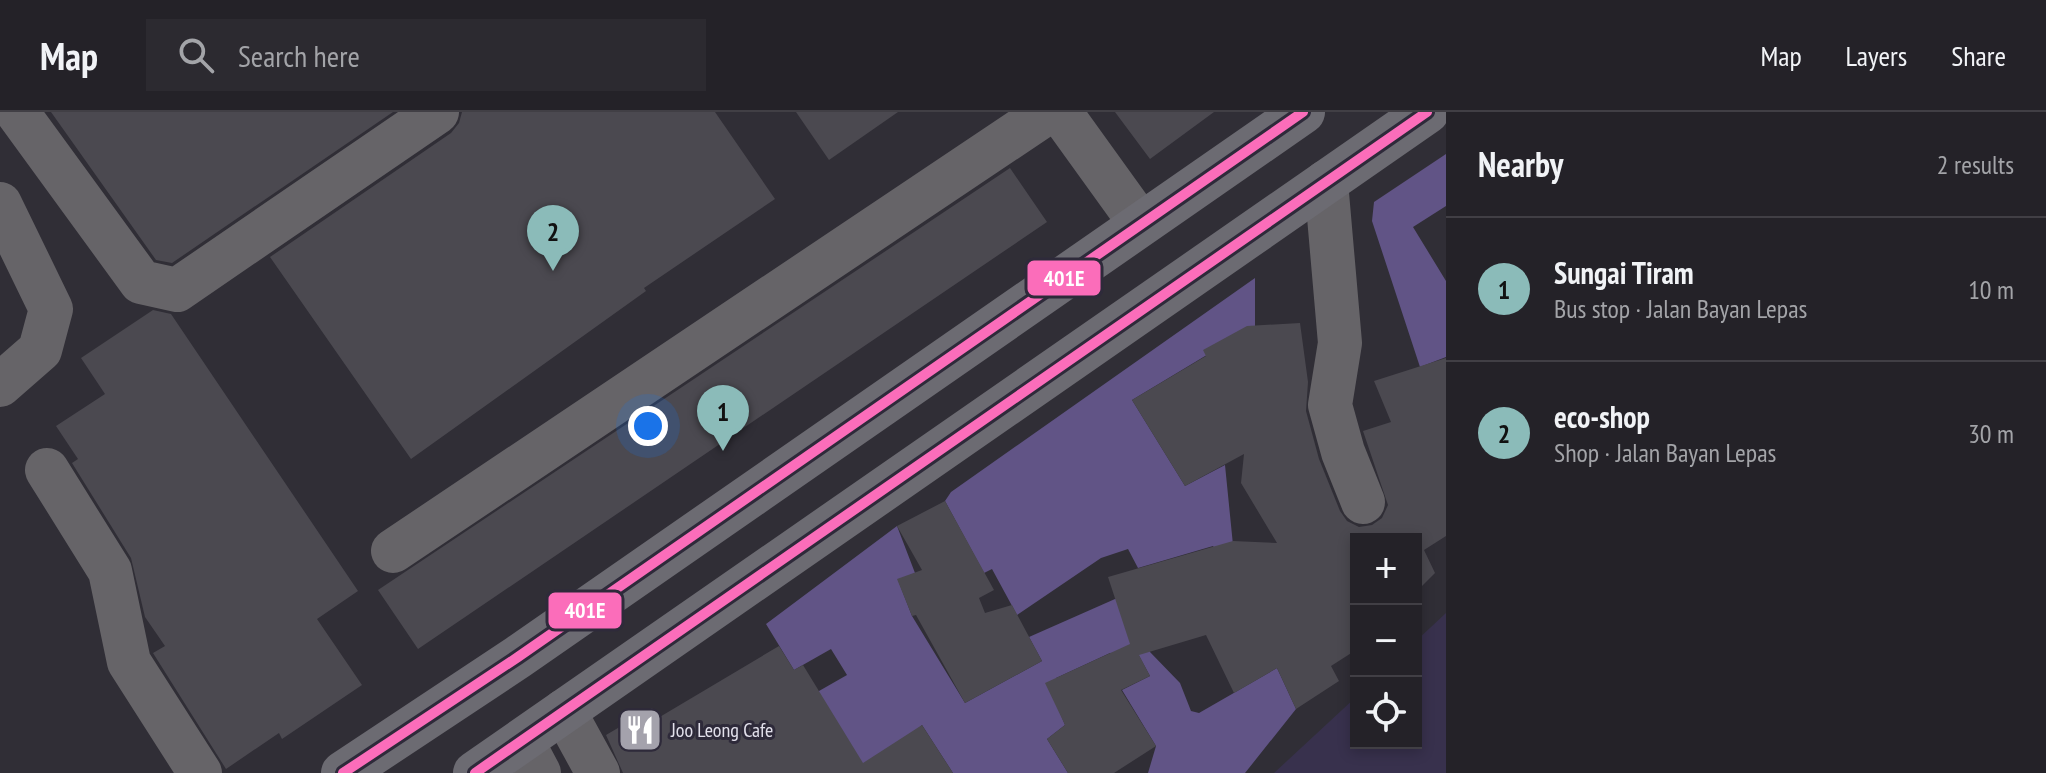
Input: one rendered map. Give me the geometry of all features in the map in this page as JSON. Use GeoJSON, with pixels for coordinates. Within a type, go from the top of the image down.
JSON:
{"type":"FeatureCollection","features":[{"type":"Feature","properties":{"kind":"highway"},"geometry":{"type":"LineString","coordinates":[[343,773],[518,657],[1303,112]]}},
{"type":"Feature","properties":{"kind":"highway"},"geometry":{"type":"LineString","coordinates":[[475,773],[530,757],[564,711],[1427,112]]}},
{"type":"Feature","properties":{"kind":"street"},"geometry":{"type":"LineString","coordinates":[[17,112],[141,282],[177,290],[437,112]]}},
{"type":"Feature","properties":{"kind":"street"},"geometry":{"type":"LineString","coordinates":[[393,551],[1048,112]]}},
{"type":"Feature","properties":{"kind":"street"},"geometry":{"type":"LineString","coordinates":[[1060,112],[1140,223]]}},
{"type":"Feature","properties":{"kind":"street"},"geometry":{"type":"LineString","coordinates":[[1326,182],[1340,343],[1330,405],[1343,452],[1363,502]]}},
{"type":"Feature","properties":{"kind":"street"},"geometry":{"type":"LineString","coordinates":[[0,204],[51,309],[40,350],[0,385]]}},
{"type":"Feature","properties":{"kind":"street"},"geometry":{"type":"LineString","coordinates":[[47,470],[110,571],[129,662],[200,773]]}},
{"type":"Feature","properties":{"kind":"street"},"geometry":{"type":"LineString","coordinates":[[564,711],[598,773]]}},
{"type":"Feature","properties":{"kind":"shaded area"},"geometry":{"type":"Polygon","coordinates":[[[1446,154],[1446,206],[1413,227],[1446,281],[1446,357],[1420,367],[1372,221],[1374,202],[1446,154]]]}},
{"type":"Feature","properties":{"kind":"shaded area"},"geometry":{"type":"Polygon","coordinates":[[[1255,278],[1255,326],[1132,400],[1185,486],[1225,465],[1234,555],[1221,557],[1213,546],[1138,568],[1128,549],[1101,558],[1017,615],[992,569],[984,573],[945,501],[951,492],[1255,278]]]}},
{"type":"Feature","properties":{"kind":"shaded area"},"geometry":{"type":"Polygon","coordinates":[[[897,526],[915,573],[898,580],[912,616],[965,703],[1042,661],[1029,637],[1115,599],[1230,564],[1135,604],[1150,652],[1180,683],[1191,711],[1199,713],[1277,668],[1296,709],[1245,773],[1148,773],[1156,746],[1122,690],[1150,676],[1137,652],[1110,653],[1056,678],[1060,713],[1065,725],[1047,739],[1068,773],[953,773],[922,725],[869,773],[812,695],[847,675],[831,649],[794,670],[766,624],[897,526]]]}},
{"type":"Feature","properties":{"kind":"shaded area"},"geometry":{"type":"Polygon","coordinates":[[[1446,613],[1446,773],[1274,773],[1350,703],[1350,749],[1422,749],[1422,635],[1446,613]]]}},
{"type":"Feature","properties":{"kind":"building"},"geometry":{"type":"Polygon","coordinates":[[[51,112],[393,112],[172,263],[156,260],[51,112]]]}},
{"type":"Feature","properties":{"kind":"building"},"geometry":{"type":"Polygon","coordinates":[[[462,112],[715,112],[775,199],[644,288],[646,291],[411,459],[270,257],[451,133],[459,123],[462,112]]]}},
{"type":"Feature","properties":{"kind":"building"},"geometry":{"type":"Polygon","coordinates":[[[796,112],[898,112],[829,160],[796,112]]]}},
{"type":"Feature","properties":{"kind":"building"},"geometry":{"type":"Polygon","coordinates":[[[1115,112],[1214,112],[1150,159],[1115,112]]]}},
{"type":"Feature","properties":{"kind":"building"},"geometry":{"type":"Polygon","coordinates":[[[1010,168],[1047,222],[418,649],[378,590],[1010,168]]]}},
{"type":"Feature","properties":{"kind":"building"},"geometry":{"type":"Polygon","coordinates":[[[153,310],[171,314],[358,591],[317,619],[362,685],[282,739],[279,733],[226,769],[153,653],[165,646],[145,617],[131,558],[72,463],[78,459],[56,426],[105,394],[81,358],[153,310]]]}},
{"type":"Feature","properties":{"kind":"building"},"geometry":{"type":"Polygon","coordinates":[[[1300,323],[1308,382],[1306,411],[1319,459],[1340,511],[1347,521],[1359,527],[1372,525],[1382,518],[1388,505],[1363,431],[1391,422],[1374,381],[1446,358],[1446,536],[1424,550],[1435,573],[1422,586],[1422,533],[1350,533],[1350,654],[1331,666],[1339,681],[1296,709],[1277,668],[1234,693],[1206,635],[1139,655],[1150,676],[1121,690],[1156,746],[1114,773],[1068,773],[1047,739],[1065,725],[1045,683],[1130,644],[1108,577],[1233,541],[1277,543],[1241,483],[1244,454],[1185,486],[1132,400],[1206,356],[1203,350],[1247,326],[1300,323]]]}},
{"type":"Feature","properties":{"kind":"building"},"geometry":{"type":"Polygon","coordinates":[[[945,501],[994,590],[979,598],[985,613],[1012,605],[1042,661],[965,703],[916,615],[912,616],[897,579],[922,570],[897,526],[945,501]]]}},
{"type":"Feature","properties":{"kind":"building"},"geometry":{"type":"Polygon","coordinates":[[[779,646],[794,670],[803,665],[863,763],[922,725],[953,773],[623,773],[606,735],[652,708],[658,718],[779,646]]]}},
{"type":"Feature","properties":{"kind":"transit line","name":"401E"},"geometry":{"type":"LineString","coordinates":[[343,773],[518,657],[1303,112]]}},
{"type":"Feature","properties":{"kind":"transit line","name":"401E"},"geometry":{"type":"LineString","coordinates":[[475,773],[1427,112]]}},
{"type":"Feature","properties":{"kind":"place","name":"eco-shop"},"geometry":{"type":"Point","coordinates":[553,271]}},
{"type":"Feature","properties":{"kind":"place","name":"Sungai Tiram"},"geometry":{"type":"Point","coordinates":[723,451]}},
{"type":"Feature","properties":{"kind":"place","name":"Joo Leong Cafe"},"geometry":{"type":"Point","coordinates":[640,730]}}]}
